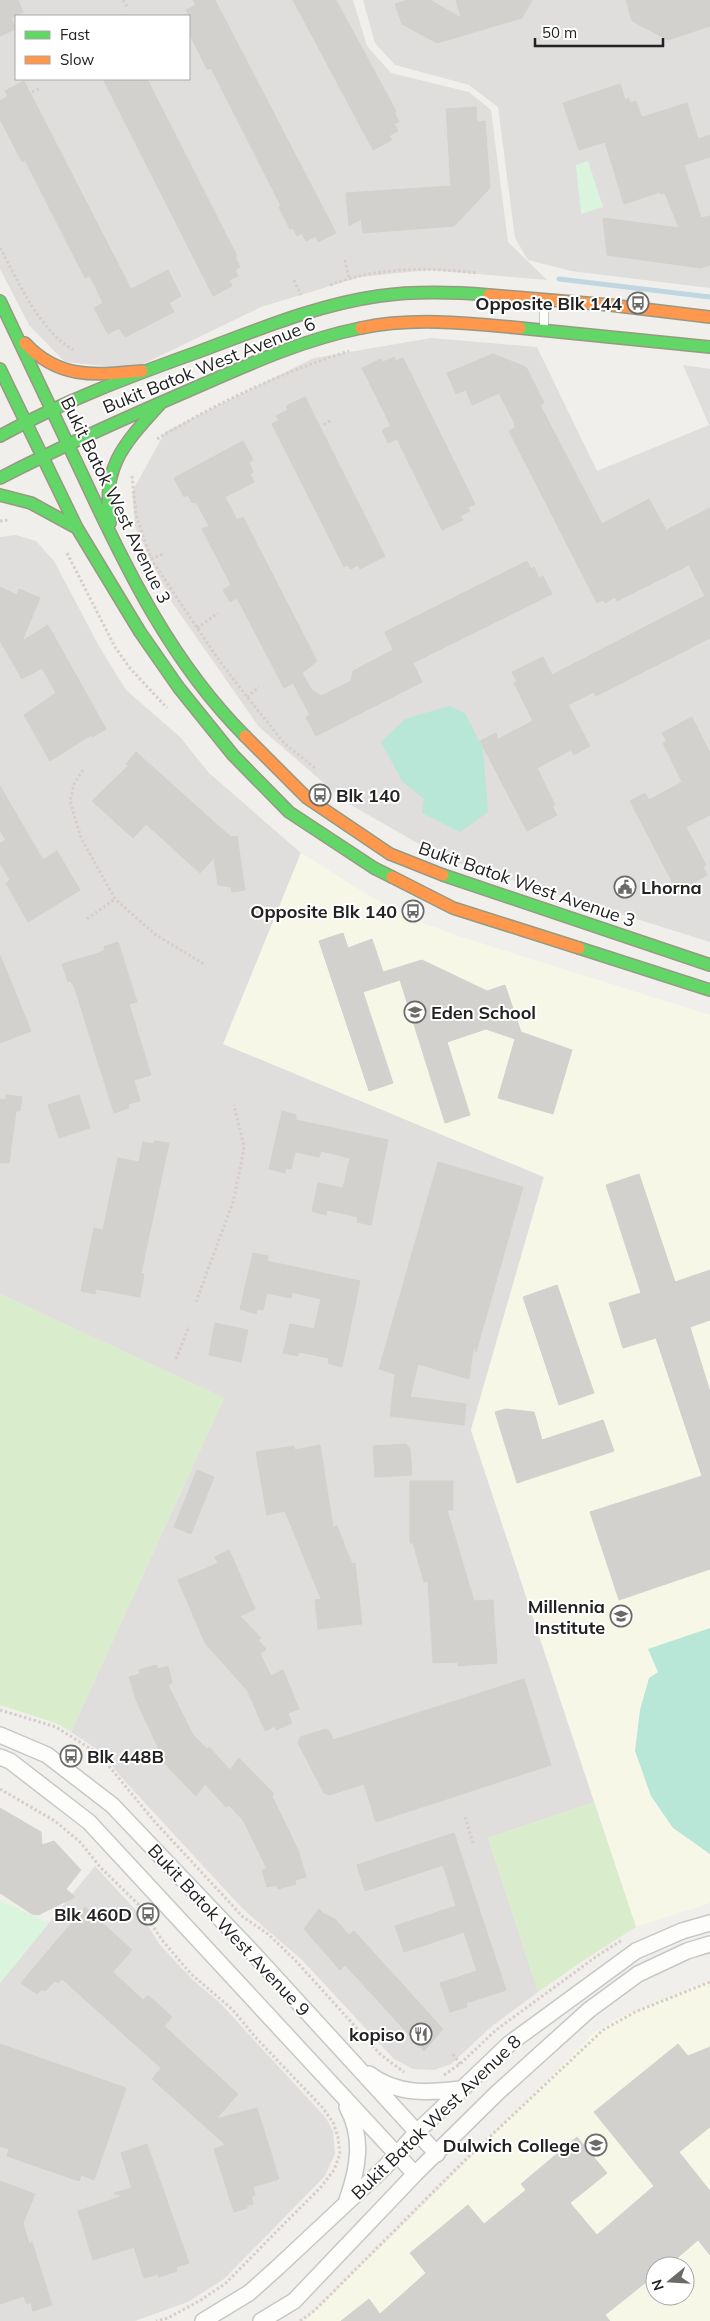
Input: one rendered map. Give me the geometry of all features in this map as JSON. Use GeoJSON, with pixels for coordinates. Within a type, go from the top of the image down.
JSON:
{"type":"FeatureCollection","features":[{"type":"Feature","properties":{"kind":"main road","name":"Bukit Batok West Avenue 6"},"geometry":{"type":"LineString","coordinates":[[0,436],[26,422],[142,371],[284,325],[354,299],[405,293],[451,293],[544,299],[710,318]]}},
{"type":"Feature","properties":{"kind":"main road","name":"Bukit Batok West Avenue 3"},"geometry":{"type":"LineString","coordinates":[[0,301],[116,549],[161,630],[228,719],[281,774],[307,798],[379,849],[468,886],[710,965]]}},
{"type":"Feature","properties":{"kind":"main road","name":"Bukit Batok West Avenue 6"},"geometry":{"type":"LineString","coordinates":[[0,478],[67,444],[292,342],[387,322],[475,324],[544,329],[710,347]]}},
{"type":"Feature","properties":{"kind":"main road"},"geometry":{"type":"LineString","coordinates":[[12,326],[35,357],[73,373],[97,376],[142,371]]}},
{"type":"Feature","properties":{"kind":"main road"},"geometry":{"type":"LineString","coordinates":[[0,369],[77,528],[140,632],[179,688],[266,792],[289,812],[374,868],[453,908],[710,990]]}},
{"type":"Feature","properties":{"kind":"main road"},"geometry":{"type":"LineString","coordinates":[[116,549],[105,504],[111,470],[121,449],[161,403]]}},
{"type":"Feature","properties":{"kind":"main road"},"geometry":{"type":"LineString","coordinates":[[0,495],[31,503],[77,528]]}},
{"type":"Feature","properties":{"kind":"street","name":"Bukit Batok West Avenue 9"},"geometry":{"type":"LineString","coordinates":[[0,1735],[47,1756],[112,1805],[253,1953],[437,2154]]}},
{"type":"Feature","properties":{"kind":"street","name":"Bukit Batok West Avenue 9"},"geometry":{"type":"LineString","coordinates":[[0,1756],[10,1761],[88,1822],[415,2174]]}},
{"type":"Feature","properties":{"kind":"street","name":"Bukit Batok West Avenue 8"},"geometry":{"type":"LineString","coordinates":[[204,2321],[249,2292],[345,2204],[461,2088],[509,2044],[636,1951],[682,1930],[710,1923]]}},
{"type":"Feature","properties":{"kind":"street","name":"Bukit Batok West Avenue 8"},"geometry":{"type":"LineString","coordinates":[[261,2321],[294,2301],[415,2174],[516,2075],[589,2010],[638,1974],[687,1951],[710,1944]]}},
{"type":"Feature","properties":{"kind":"street"},"geometry":{"type":"LineString","coordinates":[[349,2060],[378,2081],[400,2089],[432,2092],[461,2088]]}},
{"type":"Feature","properties":{"kind":"street"},"geometry":{"type":"LineString","coordinates":[[341,2095],[352,2115],[358,2140],[357,2168],[345,2204]]}},
{"type":"Feature","properties":{"kind":"lane"},"geometry":{"type":"LineString","coordinates":[[544,299],[544,329]]}},
{"type":"Feature","properties":{"kind":"path"},"geometry":{"type":"LineString","coordinates":[[123,0],[128,9]]}},
{"type":"Feature","properties":{"kind":"path"},"geometry":{"type":"LineString","coordinates":[[32,92],[41,88]]}},
{"type":"Feature","properties":{"kind":"path"},"geometry":{"type":"LineString","coordinates":[[0,248],[39,317],[61,343],[77,353]]}},
{"type":"Feature","properties":{"kind":"path"},"geometry":{"type":"LineString","coordinates":[[345,260],[349,278]]}},
{"type":"Feature","properties":{"kind":"path"},"geometry":{"type":"LineString","coordinates":[[294,280],[301,296]]}},
{"type":"Feature","properties":{"kind":"path"},"geometry":{"type":"LineString","coordinates":[[151,444],[209,408],[304,366],[352,350]]}},
{"type":"Feature","properties":{"kind":"path"},"geometry":{"type":"LineString","coordinates":[[324,425],[331,420]]}},
{"type":"Feature","properties":{"kind":"path"},"geometry":{"type":"LineString","coordinates":[[132,469],[136,515],[152,559],[247,697],[285,744],[315,768]]}},
{"type":"Feature","properties":{"kind":"path"},"geometry":{"type":"LineString","coordinates":[[152,559],[165,553]]}},
{"type":"Feature","properties":{"kind":"path"},"geometry":{"type":"LineString","coordinates":[[198,628],[218,613]]}},
{"type":"Feature","properties":{"kind":"path"},"geometry":{"type":"LineString","coordinates":[[247,697],[259,686]]}},
{"type":"Feature","properties":{"kind":"path"},"geometry":{"type":"LineString","coordinates":[[83,770],[74,784],[70,801],[81,838],[115,898],[156,935],[204,964]]}},
{"type":"Feature","properties":{"kind":"path"},"geometry":{"type":"LineString","coordinates":[[87,919],[115,898]]}},
{"type":"Feature","properties":{"kind":"path"},"geometry":{"type":"LineString","coordinates":[[196,1302],[233,1202],[242,1164],[244,1147],[234,1105]]}},
{"type":"Feature","properties":{"kind":"path"},"geometry":{"type":"LineString","coordinates":[[176,1359],[189,1326]]}},
{"type":"Feature","properties":{"kind":"path"},"geometry":{"type":"LineString","coordinates":[[0,1710],[56,1727],[99,1754],[154,1821],[243,1917],[268,1934],[295,1960],[381,2055],[403,2072],[411,2075]]}},
{"type":"Feature","properties":{"kind":"path"},"geometry":{"type":"LineString","coordinates":[[0,1789],[55,1821],[80,1842],[100,1868],[138,1904],[162,1940],[191,1974],[232,2009],[257,2039],[322,2107],[333,2122],[338,2137],[340,2154],[334,2170],[321,2187],[226,2283],[201,2300],[168,2318],[156,2321]]}},
{"type":"Feature","properties":{"kind":"path"},"geometry":{"type":"LineString","coordinates":[[465,1817],[472,1843]]}},
{"type":"Feature","properties":{"kind":"path"},"geometry":{"type":"LineString","coordinates":[[300,2321],[314,2311],[462,2164],[603,2030],[635,2012],[710,1982]]}},
{"type":"Feature","properties":{"kind":"path"},"geometry":{"type":"LineString","coordinates":[[452,2054],[460,2064]]}},
{"type":"Feature","properties":{"kind":"shaded area"},"geometry":{"type":"Polygon","coordinates":[[[0,0],[353,0],[367,46],[391,73],[469,92],[491,110],[508,242],[547,280],[429,270],[360,277],[261,307],[133,369],[65,362],[29,325],[0,269],[0,0]]]}},
{"type":"Feature","properties":{"kind":"shaded area"},"geometry":{"type":"Polygon","coordinates":[[[363,0],[710,0],[710,288],[571,271],[528,260],[515,238],[498,107],[469,85],[395,65],[375,43],[363,0]]]}},
{"type":"Feature","properties":{"kind":"shaded area"},"geometry":{"type":"Polygon","coordinates":[[[431,338],[537,347],[597,471],[709,425],[683,365],[710,369],[710,942],[445,859],[346,802],[259,727],[171,601],[135,527],[132,492],[165,432],[314,358],[431,338]]]}},
{"type":"Feature","properties":{"kind":"shaded area"},"geometry":{"type":"Polygon","coordinates":[[[16,535],[36,541],[54,561],[99,646],[126,690],[180,737],[209,773],[301,853],[224,1044],[544,1177],[471,1430],[594,1802],[488,1838],[538,1992],[491,2027],[451,2064],[434,2070],[413,2069],[394,2059],[302,1960],[242,1908],[121,1777],[101,1752],[71,1732],[224,1398],[0,1294],[0,537],[16,535]]]}},
{"type":"Feature","properties":{"kind":"shaded area","name":"Millennia Institute"},"geometry":{"type":"Polygon","coordinates":[[[301,853],[368,895],[421,922],[458,936],[710,1015],[710,1903],[636,1927],[471,1430],[544,1177],[223,1044],[301,853]]]}},
{"type":"Feature","properties":{"kind":"shaded area"},"geometry":{"type":"Polygon","coordinates":[[[95,1866],[143,1918],[160,1945],[193,1980],[220,2003],[326,2118],[333,2131],[335,2154],[325,2176],[224,2279],[188,2302],[135,2321],[0,2321],[0,1983],[95,1866]]]}},
{"type":"Feature","properties":{"kind":"shaded area","name":"Dulwich College"},"geometry":{"type":"Polygon","coordinates":[[[710,1980],[710,2321],[305,2321],[415,2214],[594,2033],[620,2017],[710,1980]]]}},
{"type":"Feature","properties":{"kind":"green space"},"geometry":{"type":"Polygon","coordinates":[[[588,161],[603,207],[581,214],[576,165],[588,161]]]}},
{"type":"Feature","properties":{"kind":"green space"},"geometry":{"type":"Polygon","coordinates":[[[449,706],[465,713],[483,749],[488,812],[460,832],[422,813],[424,799],[402,781],[381,742],[405,719],[449,706]]]}},
{"type":"Feature","properties":{"kind":"green space"},"geometry":{"type":"Polygon","coordinates":[[[0,1294],[224,1398],[71,1732],[56,1723],[0,1705],[0,1294]]]}},
{"type":"Feature","properties":{"kind":"green space"},"geometry":{"type":"Polygon","coordinates":[[[710,1628],[710,1854],[673,1828],[651,1796],[635,1751],[640,1710],[649,1678],[658,1672],[648,1649],[710,1628]]]}},
{"type":"Feature","properties":{"kind":"green space"},"geometry":{"type":"Polygon","coordinates":[[[594,1802],[636,1927],[538,1992],[488,1838],[594,1802]]]}},
{"type":"Feature","properties":{"kind":"green space"},"geometry":{"type":"Polygon","coordinates":[[[0,1900],[49,1923],[0,1983],[0,1900]]]}},
{"type":"Feature","properties":{"kind":"building"},"geometry":{"type":"Polygon","coordinates":[[[0,0],[18,0],[23,12],[11,18],[15,29],[0,36],[0,0]]]}},
{"type":"Feature","properties":{"kind":"building"},"geometry":{"type":"Polygon","coordinates":[[[193,0],[215,0],[336,233],[318,242],[316,236],[306,241],[302,233],[297,236],[293,228],[290,229],[279,207],[281,206],[211,68],[207,69],[190,35],[190,15],[186,10],[196,5],[193,0]]]}},
{"type":"Feature","properties":{"kind":"building"},"geometry":{"type":"Polygon","coordinates":[[[293,0],[336,0],[396,111],[394,112],[399,122],[394,124],[398,131],[389,136],[392,140],[373,150],[293,0]]]}},
{"type":"Feature","properties":{"kind":"building"},"geometry":{"type":"Polygon","coordinates":[[[408,0],[430,0],[461,18],[456,0],[532,0],[522,18],[437,43],[402,24],[395,4],[408,0]]]}},
{"type":"Feature","properties":{"kind":"building"},"geometry":{"type":"Polygon","coordinates":[[[626,0],[710,0],[710,26],[668,40],[632,21],[626,0]]]}},
{"type":"Feature","properties":{"kind":"building"},"geometry":{"type":"Polygon","coordinates":[[[104,80],[148,80],[237,256],[235,257],[240,267],[235,270],[238,276],[229,280],[232,286],[213,296],[104,80]]]}},
{"type":"Feature","properties":{"kind":"building"},"geometry":{"type":"Polygon","coordinates":[[[24,81],[131,289],[168,270],[181,296],[169,303],[174,312],[125,337],[119,328],[108,334],[94,308],[103,303],[90,276],[85,278],[25,160],[22,162],[0,119],[0,101],[8,96],[5,91],[24,81]]]}},
{"type":"Feature","properties":{"kind":"building"},"geometry":{"type":"Polygon","coordinates":[[[620,84],[625,100],[629,98],[630,103],[636,101],[641,116],[643,117],[687,103],[698,139],[710,135],[710,157],[684,165],[701,218],[710,216],[710,265],[701,268],[607,255],[603,218],[679,228],[665,193],[660,194],[660,192],[624,204],[605,142],[579,150],[563,103],[620,84]]]}},
{"type":"Feature","properties":{"kind":"building"},"geometry":{"type":"Polygon","coordinates":[[[476,107],[477,122],[485,121],[490,188],[454,226],[363,233],[361,219],[349,226],[346,193],[451,186],[446,109],[476,107]]]}},
{"type":"Feature","properties":{"kind":"building"},"geometry":{"type":"Polygon","coordinates":[[[493,354],[526,367],[544,403],[540,405],[602,524],[649,499],[666,530],[710,508],[710,638],[596,696],[594,692],[568,705],[590,746],[574,755],[571,750],[537,768],[555,805],[552,806],[557,815],[527,831],[480,741],[496,733],[498,739],[533,721],[514,683],[517,682],[512,672],[543,657],[552,675],[705,596],[689,565],[617,601],[615,597],[605,603],[603,600],[597,603],[509,431],[515,428],[514,422],[499,393],[472,405],[466,390],[456,394],[447,373],[493,354]]]}},
{"type":"Feature","properties":{"kind":"building"},"geometry":{"type":"Polygon","coordinates":[[[394,357],[396,361],[403,358],[475,504],[468,507],[470,511],[460,516],[463,520],[442,530],[397,439],[388,443],[382,430],[391,426],[362,368],[381,359],[383,362],[394,357]]]}},
{"type":"Feature","properties":{"kind":"building"},"geometry":{"type":"Polygon","coordinates":[[[305,397],[385,556],[360,569],[358,565],[350,569],[348,565],[344,567],[272,424],[279,420],[276,416],[288,410],[286,406],[305,397]]]}},
{"type":"Feature","properties":{"kind":"building"},"geometry":{"type":"Polygon","coordinates":[[[243,441],[253,460],[249,462],[253,472],[250,474],[254,482],[225,497],[237,520],[243,517],[317,661],[302,673],[311,689],[321,696],[351,681],[353,671],[393,650],[385,632],[527,561],[531,569],[534,567],[539,578],[543,576],[552,594],[413,663],[422,682],[316,736],[306,717],[310,715],[293,683],[284,688],[237,598],[230,602],[223,590],[231,585],[202,529],[209,526],[196,502],[192,503],[188,495],[184,497],[174,478],[243,441]]]}},
{"type":"Feature","properties":{"kind":"building"},"geometry":{"type":"Polygon","coordinates":[[[0,587],[17,595],[19,589],[40,598],[22,641],[48,625],[106,729],[92,737],[91,735],[50,761],[24,715],[56,693],[42,668],[22,679],[0,641],[0,587]]]}},
{"type":"Feature","properties":{"kind":"building"},"geometry":{"type":"Polygon","coordinates":[[[692,717],[710,753],[710,815],[686,827],[706,865],[703,867],[707,875],[677,891],[630,801],[645,793],[649,800],[682,782],[663,743],[667,741],[662,733],[692,717]]]}},
{"type":"Feature","properties":{"kind":"building"},"geometry":{"type":"Polygon","coordinates":[[[136,752],[231,837],[237,836],[245,890],[232,892],[231,887],[218,885],[214,858],[200,873],[146,824],[133,838],[92,801],[128,766],[126,764],[136,752]]]}},
{"type":"Feature","properties":{"kind":"building"},"geometry":{"type":"Polygon","coordinates":[[[0,786],[43,860],[57,851],[80,890],[28,922],[6,883],[10,880],[0,863],[0,843],[6,840],[0,830],[0,786]]]}},
{"type":"Feature","properties":{"kind":"building"},"geometry":{"type":"Polygon","coordinates":[[[343,933],[348,948],[372,939],[383,972],[422,960],[487,991],[505,985],[521,1032],[572,1050],[553,1114],[498,1098],[515,1039],[486,1029],[447,1042],[470,1115],[445,1123],[400,980],[363,992],[393,1083],[369,1091],[319,941],[343,933]]]}},
{"type":"Feature","properties":{"kind":"building"},"geometry":{"type":"Polygon","coordinates":[[[118,942],[137,1002],[129,1004],[151,1075],[134,1080],[140,1101],[128,1104],[129,1108],[114,1113],[74,986],[70,981],[68,982],[62,964],[99,953],[105,950],[104,947],[118,942]]]}},
{"type":"Feature","properties":{"kind":"building"},"geometry":{"type":"Polygon","coordinates":[[[0,955],[31,1031],[0,1043],[0,955]]]}},
{"type":"Feature","properties":{"kind":"building"},"geometry":{"type":"Polygon","coordinates":[[[6,1095],[22,1097],[20,1111],[16,1111],[9,1163],[0,1163],[0,1099],[6,1100],[6,1095]]]}},
{"type":"Feature","properties":{"kind":"building"},"geometry":{"type":"Polygon","coordinates":[[[79,1095],[90,1128],[59,1138],[48,1105],[79,1095]]]}},
{"type":"Feature","properties":{"kind":"building"},"geometry":{"type":"Polygon","coordinates":[[[282,1111],[296,1115],[296,1120],[388,1140],[371,1225],[357,1222],[358,1217],[327,1210],[326,1215],[312,1211],[318,1183],[343,1188],[350,1158],[321,1151],[319,1157],[295,1152],[291,1169],[286,1168],[285,1173],[269,1169],[282,1111]]]}},
{"type":"Feature","properties":{"kind":"building"},"geometry":{"type":"Polygon","coordinates":[[[154,1141],[169,1143],[141,1273],[144,1274],[140,1297],[96,1289],[95,1294],[81,1291],[94,1228],[103,1230],[118,1158],[139,1162],[143,1142],[154,1144],[154,1141]]]}},
{"type":"Feature","properties":{"kind":"building"},"geometry":{"type":"Polygon","coordinates":[[[438,1162],[523,1187],[476,1352],[474,1344],[469,1379],[418,1364],[410,1397],[466,1404],[464,1425],[390,1416],[395,1374],[379,1369],[438,1162]]]}},
{"type":"Feature","properties":{"kind":"building"},"geometry":{"type":"Polygon","coordinates":[[[639,1174],[675,1282],[710,1270],[710,1320],[690,1327],[710,1392],[710,1569],[619,1600],[590,1512],[702,1476],[656,1338],[623,1348],[609,1303],[641,1293],[606,1185],[639,1174]]]}},
{"type":"Feature","properties":{"kind":"building"},"geometry":{"type":"Polygon","coordinates":[[[253,1253],[268,1256],[267,1261],[360,1281],[342,1367],[328,1363],[329,1358],[299,1352],[298,1356],[283,1353],[290,1324],[314,1329],[321,1299],[292,1292],[291,1298],[267,1293],[263,1310],[257,1309],[256,1314],[240,1309],[253,1253]]]}},
{"type":"Feature","properties":{"kind":"building"},"geometry":{"type":"Polygon","coordinates":[[[557,1285],[594,1393],[559,1405],[523,1297],[557,1285]]]}},
{"type":"Feature","properties":{"kind":"building"},"geometry":{"type":"Polygon","coordinates":[[[215,1323],[248,1330],[241,1362],[209,1355],[215,1323]]]}},
{"type":"Feature","properties":{"kind":"building"},"geometry":{"type":"Polygon","coordinates":[[[506,1409],[534,1412],[542,1440],[603,1420],[614,1451],[517,1483],[495,1412],[506,1409]]]}},
{"type":"Feature","properties":{"kind":"building"},"geometry":{"type":"Polygon","coordinates":[[[406,1444],[410,1449],[412,1475],[375,1477],[373,1446],[406,1444]]]}},
{"type":"Feature","properties":{"kind":"building"},"geometry":{"type":"Polygon","coordinates":[[[320,1445],[333,1527],[337,1526],[352,1564],[355,1563],[362,1624],[318,1629],[315,1600],[321,1599],[285,1511],[267,1515],[256,1452],[294,1446],[295,1450],[320,1445]]]}},
{"type":"Feature","properties":{"kind":"building"},"geometry":{"type":"Polygon","coordinates":[[[197,1470],[214,1477],[191,1534],[174,1527],[197,1470]]]}},
{"type":"Feature","properties":{"kind":"building"},"geometry":{"type":"Polygon","coordinates":[[[410,1481],[453,1481],[453,1510],[447,1510],[474,1601],[493,1600],[497,1663],[458,1666],[458,1662],[433,1663],[428,1581],[424,1582],[413,1543],[410,1543],[410,1481]]]}},
{"type":"Feature","properties":{"kind":"building"},"geometry":{"type":"Polygon","coordinates":[[[229,1550],[255,1609],[240,1616],[261,1638],[258,1640],[266,1649],[260,1654],[271,1676],[283,1670],[299,1709],[288,1713],[292,1723],[276,1730],[275,1726],[265,1731],[247,1690],[205,1643],[178,1580],[218,1563],[215,1557],[229,1550]]]}},
{"type":"Feature","properties":{"kind":"building"},"geometry":{"type":"Polygon","coordinates":[[[156,1665],[158,1669],[168,1666],[172,1683],[168,1685],[193,1735],[207,1749],[209,1747],[230,1770],[239,1758],[274,1794],[272,1796],[298,1850],[306,1877],[295,1880],[296,1884],[278,1889],[277,1885],[267,1887],[262,1870],[267,1869],[243,1820],[229,1805],[226,1807],[205,1784],[196,1796],[161,1760],[163,1758],[137,1702],[129,1677],[140,1674],[139,1670],[156,1665]]]}},
{"type":"Feature","properties":{"kind":"building"},"geometry":{"type":"Polygon","coordinates":[[[524,1679],[551,1765],[376,1822],[364,1784],[329,1795],[324,1793],[298,1743],[300,1737],[326,1729],[330,1732],[333,1740],[524,1679]]]}},
{"type":"Feature","properties":{"kind":"building"},"geometry":{"type":"Polygon","coordinates":[[[0,1808],[41,1832],[42,1845],[54,1841],[81,1870],[66,1889],[75,1897],[38,1915],[32,1914],[0,1893],[0,1808]]]}},
{"type":"Feature","properties":{"kind":"building"},"geometry":{"type":"Polygon","coordinates":[[[454,1833],[506,1990],[466,2003],[467,2007],[450,2012],[440,1983],[477,1971],[464,1932],[404,1952],[395,1926],[456,1906],[443,1865],[365,1891],[357,1865],[454,1833]]]}},
{"type":"Feature","properties":{"kind":"building"},"geometry":{"type":"Polygon","coordinates":[[[85,1907],[132,1950],[113,1972],[143,2000],[148,1995],[172,2017],[164,2026],[238,2094],[216,2119],[257,2108],[279,2179],[253,2187],[255,2195],[251,2196],[253,2204],[247,2205],[247,2208],[234,2212],[214,2149],[226,2145],[152,2079],[161,2068],[62,1979],[58,1983],[55,1981],[45,1991],[42,1989],[37,1994],[21,1983],[85,1907]]]}},
{"type":"Feature","properties":{"kind":"building"},"geometry":{"type":"Polygon","coordinates":[[[319,1909],[324,1914],[335,1919],[349,1935],[354,1931],[443,2029],[424,2051],[345,1965],[340,1970],[304,1929],[319,1909]]]}},
{"type":"Feature","properties":{"kind":"building"},"geometry":{"type":"Polygon","coordinates":[[[0,2044],[126,2088],[94,2180],[81,2175],[79,2181],[7,2156],[9,2149],[0,2146],[0,2044]]]}},
{"type":"Feature","properties":{"kind":"building"},"geometry":{"type":"Polygon","coordinates":[[[678,2044],[688,2056],[710,2047],[710,2127],[679,2152],[710,2191],[710,2255],[698,2240],[680,2256],[645,2256],[645,2283],[605,2315],[610,2321],[341,2321],[369,2299],[380,2314],[426,2273],[410,2253],[468,2205],[484,2224],[526,2190],[521,2184],[577,2137],[607,2173],[570,2203],[597,2235],[654,2186],[594,2112],[678,2044]]]}},
{"type":"Feature","properties":{"kind":"building"},"geometry":{"type":"Polygon","coordinates":[[[147,2144],[189,2263],[176,2267],[177,2271],[159,2277],[158,2274],[144,2278],[134,2247],[93,2260],[78,2211],[123,2196],[114,2193],[132,2188],[121,2153],[147,2144]]]}},
{"type":"Feature","properties":{"kind":"building"},"geometry":{"type":"Polygon","coordinates":[[[0,2181],[35,2194],[23,2223],[29,2244],[32,2242],[52,2305],[33,2311],[31,2302],[27,2304],[24,2296],[0,2304],[0,2181]]]}},
{"type":"Feature","properties":{"kind":"waterway"},"geometry":{"type":"LineString","coordinates":[[559,279],[710,297]]}},
{"type":"Feature","properties":{"kind":"traffic: fast"},"geometry":{"type":"LineString","coordinates":[[0,436],[47,412],[120,381],[308,312],[355,300],[393,294],[434,292],[489,295]]}},
{"type":"Feature","properties":{"kind":"traffic: fast"},"geometry":{"type":"LineString","coordinates":[[0,301],[116,546],[153,614],[195,678],[245,736]]}},
{"type":"Feature","properties":{"kind":"traffic: fast"},"geometry":{"type":"LineString","coordinates":[[0,478],[94,432],[252,363],[317,339],[361,328]]}},
{"type":"Feature","properties":{"kind":"traffic: fast"},"geometry":{"type":"LineString","coordinates":[[520,328],[710,347]]}},
{"type":"Feature","properties":{"kind":"traffic: fast"},"geometry":{"type":"LineString","coordinates":[[0,369],[77,528],[140,632],[179,688],[233,755],[289,812],[374,868],[392,877]]}},
{"type":"Feature","properties":{"kind":"traffic: fast"},"geometry":{"type":"LineString","coordinates":[[110,523],[108,503],[109,486],[113,471],[127,444],[161,403]]}},
{"type":"Feature","properties":{"kind":"traffic: fast"},"geometry":{"type":"LineString","coordinates":[[0,495],[31,503],[77,528]]}},
{"type":"Feature","properties":{"kind":"traffic: fast"},"geometry":{"type":"LineString","coordinates":[[443,875],[710,965]]}},
{"type":"Feature","properties":{"kind":"traffic: fast"},"geometry":{"type":"LineString","coordinates":[[579,948],[710,990]]}},
{"type":"Feature","properties":{"kind":"traffic: slow"},"geometry":{"type":"LineString","coordinates":[[489,295],[610,305],[710,317]]}},
{"type":"Feature","properties":{"kind":"traffic: slow"},"geometry":{"type":"LineString","coordinates":[[361,328],[420,322],[520,328]]}},
{"type":"Feature","properties":{"kind":"traffic: slow"},"geometry":{"type":"LineString","coordinates":[[25,343],[51,364],[65,369],[94,374],[142,371]]}},
{"type":"Feature","properties":{"kind":"traffic: slow"},"geometry":{"type":"LineString","coordinates":[[245,736],[307,798],[390,854],[443,875]]}},
{"type":"Feature","properties":{"kind":"traffic: slow"},"geometry":{"type":"LineString","coordinates":[[392,877],[453,908],[579,948]]}},
{"type":"Feature","properties":{"kind":"place","name":"Opposite Blk 144"},"geometry":{"type":"Point","coordinates":[638,303]}},
{"type":"Feature","properties":{"kind":"place","name":"Blk 140"},"geometry":{"type":"Point","coordinates":[320,795]}},
{"type":"Feature","properties":{"kind":"place","name":"Lhorna"},"geometry":{"type":"Point","coordinates":[625,887]}},
{"type":"Feature","properties":{"kind":"place","name":"Opposite Blk 140"},"geometry":{"type":"Point","coordinates":[413,911]}},
{"type":"Feature","properties":{"kind":"place","name":"Eden School"},"geometry":{"type":"Point","coordinates":[415,1012]}},
{"type":"Feature","properties":{"kind":"place","name":"Millennia Institute"},"geometry":{"type":"Point","coordinates":[621,1616]}},
{"type":"Feature","properties":{"kind":"place","name":"Blk 448B"},"geometry":{"type":"Point","coordinates":[71,1756]}},
{"type":"Feature","properties":{"kind":"place","name":"Blk 460D"},"geometry":{"type":"Point","coordinates":[148,1914]}},
{"type":"Feature","properties":{"kind":"place","name":"kopiso"},"geometry":{"type":"Point","coordinates":[421,2034]}},
{"type":"Feature","properties":{"kind":"place","name":"Dulwich College"},"geometry":{"type":"Point","coordinates":[596,2145]}}]}
